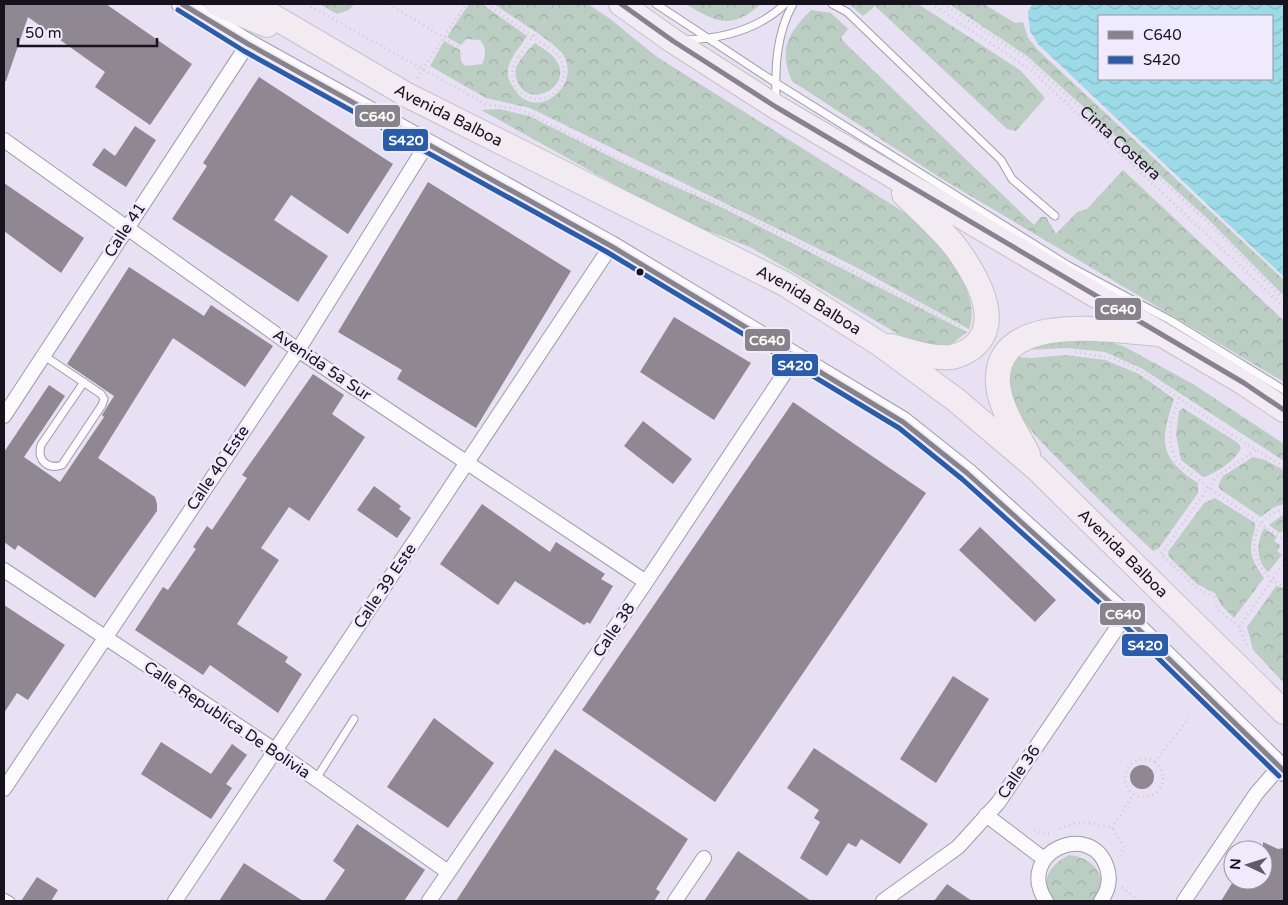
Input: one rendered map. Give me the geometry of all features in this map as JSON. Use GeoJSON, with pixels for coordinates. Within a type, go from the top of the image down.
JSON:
{"type":"FeatureCollection","features":[{"type":"Feature","properties":{"kind":"highway"},"geometry":{"type":"LineString","coordinates":[[217,4],[351,63]]}},
{"type":"Feature","properties":{"kind":"highway","name":"Avenida Balboa"},"geometry":{"type":"LineString","coordinates":[[252,4],[351,63],[451,118],[785,284],[880,344],[956,400],[1036,469],[1284,712]]}},
{"type":"Feature","properties":{"kind":"highway"},"geometry":{"type":"LineString","coordinates":[[621,4],[673,41],[776,107],[1163,334],[1244,383],[1284,410]]}},
{"type":"Feature","properties":{"kind":"highway"},"geometry":{"type":"LineString","coordinates":[[875,166],[937,225],[957,250],[976,279],[985,303],[987,319],[981,338],[965,353],[952,357],[936,356],[880,344]]}},
{"type":"Feature","properties":{"kind":"highway"},"geometry":{"type":"LineString","coordinates":[[1036,469],[1003,404],[998,383],[1000,364],[1010,346],[1023,337],[1046,331],[1098,330],[1163,334]]}},
{"type":"Feature","properties":{"kind":"main road","name":"Avenida Balboa"},"geometry":{"type":"LineString","coordinates":[[182,4],[248,44],[611,246],[903,422],[967,473],[1125,616],[1282,769]]}},
{"type":"Feature","properties":{"kind":"street","name":"Calle 41"},"geometry":{"type":"LineString","coordinates":[[4,416],[248,44]]}},
{"type":"Feature","properties":{"kind":"street","name":"Avenida 5a Sur"},"geometry":{"type":"LineString","coordinates":[[4,140],[127,226],[298,350],[646,582]]}},
{"type":"Feature","properties":{"kind":"street","name":"Calle 40 Este"},"geometry":{"type":"LineString","coordinates":[[4,789],[298,350],[426,144]]}},
{"type":"Feature","properties":{"kind":"street","name":"Calle 39 Este"},"geometry":{"type":"LineString","coordinates":[[175,901],[611,246]]}},
{"type":"Feature","properties":{"kind":"street","name":"Calle 38"},"geometry":{"type":"LineString","coordinates":[[429,901],[646,582],[796,356]]}},
{"type":"Feature","properties":{"kind":"street","name":"Calle Republica De Bolivia"},"geometry":{"type":"LineString","coordinates":[[4,570],[276,751],[448,872]]}},
{"type":"Feature","properties":{"kind":"street","name":"Calle 36"},"geometry":{"type":"LineString","coordinates":[[882,901],[954,850],[998,803],[1125,616]]}},
{"type":"Feature","properties":{"kind":"street"},"geometry":{"type":"LineString","coordinates":[[1184,901],[1256,794],[1282,769]]}},
{"type":"Feature","properties":{"kind":"street"},"geometry":{"type":"LineString","coordinates":[[986,815],[1044,859]]}},
{"type":"Feature","properties":{"kind":"street"},"geometry":{"type":"LineString","coordinates":[[1046,901],[1041,893],[1038,882],[1039,870],[1044,859],[1052,851],[1066,845],[1082,844],[1091,848],[1106,864],[1109,884],[1101,901]]}},
{"type":"Feature","properties":{"kind":"street"},"geometry":{"type":"LineString","coordinates":[[675,901],[704,858]]}},
{"type":"Feature","properties":{"kind":"lane"},"geometry":{"type":"LineString","coordinates":[[656,4],[776,83],[1069,266],[1170,320],[1284,390]]}},
{"type":"Feature","properties":{"kind":"lane"},"geometry":{"type":"LineString","coordinates":[[673,41],[710,39],[730,34],[757,24],[785,4]]}},
{"type":"Feature","properties":{"kind":"lane"},"geometry":{"type":"LineString","coordinates":[[776,107],[778,45],[787,14],[793,4]]}},
{"type":"Feature","properties":{"kind":"lane"},"geometry":{"type":"LineString","coordinates":[[832,4],[848,12],[1001,160],[1012,179],[1054,216]]}},
{"type":"Feature","properties":{"kind":"lane"},"geometry":{"type":"LineString","coordinates":[[43,355],[84,382],[104,398],[102,406],[62,465],[48,466],[41,460],[39,453],[41,445],[84,382]]}},
{"type":"Feature","properties":{"kind":"lane"},"geometry":{"type":"LineString","coordinates":[[316,780],[354,719]]}},
{"type":"Feature","properties":{"kind":"lane"},"geometry":{"type":"LineString","coordinates":[[4,897],[11,901]]}},
{"type":"Feature","properties":{"kind":"path"},"geometry":{"type":"LineString","coordinates":[[306,4],[485,104],[522,110],[638,169],[740,213],[981,338]]}},
{"type":"Feature","properties":{"kind":"path"},"geometry":{"type":"LineString","coordinates":[[389,4],[461,48]]}},
{"type":"Feature","properties":{"kind":"path"},"geometry":{"type":"LineString","coordinates":[[422,70],[466,4]]}},
{"type":"Feature","properties":{"kind":"path"},"geometry":{"type":"LineString","coordinates":[[487,4],[560,57],[565,71],[562,84],[553,95],[540,100],[528,98],[521,93],[515,85],[512,66],[519,56],[557,4]]}},
{"type":"Feature","properties":{"kind":"path"},"geometry":{"type":"LineString","coordinates":[[931,4],[1031,70],[1284,307]]}},
{"type":"Feature","properties":{"kind":"path","name":"Cinta Costera"},"geometry":{"type":"LineString","coordinates":[[943,4],[1023,56],[1206,220],[1284,299]]}},
{"type":"Feature","properties":{"kind":"path"},"geometry":{"type":"LineString","coordinates":[[1070,351],[1117,359],[1140,371],[1284,467]]}},
{"type":"Feature","properties":{"kind":"path"},"geometry":{"type":"LineString","coordinates":[[1179,398],[1171,422],[1170,443],[1176,461],[1208,487],[1284,540]]}},
{"type":"Feature","properties":{"kind":"path"},"geometry":{"type":"LineString","coordinates":[[1249,651],[1239,627],[1218,610],[1214,597],[1194,586],[1161,554],[1216,477],[1256,450]]}},
{"type":"Feature","properties":{"kind":"path"},"geometry":{"type":"LineString","coordinates":[[1284,509],[1271,515],[1262,524],[1256,536],[1254,549],[1257,562],[1272,581],[1284,586]]}},
{"type":"Feature","properties":{"kind":"path"},"geometry":{"type":"LineString","coordinates":[[1239,627],[1284,563]]}},
{"type":"Feature","properties":{"kind":"path"},"geometry":{"type":"LineString","coordinates":[[1155,762],[1189,718]]}},
{"type":"Feature","properties":{"kind":"path"},"geometry":{"type":"LineString","coordinates":[[1144,758],[1155,762],[1162,770],[1163,780],[1160,789],[1152,796],[1142,798],[1133,794],[1126,785],[1125,773],[1132,763],[1144,758]]}},
{"type":"Feature","properties":{"kind":"path"},"geometry":{"type":"LineString","coordinates":[[1112,828],[1133,794]]}},
{"type":"Feature","properties":{"kind":"green space"},"geometry":{"type":"Polygon","coordinates":[[[319,4],[354,4],[349,10],[337,14],[319,4]]]}},
{"type":"Feature","properties":{"kind":"green space"},"geometry":{"type":"Polygon","coordinates":[[[469,4],[482,4],[527,36],[511,60],[508,75],[510,83],[524,99],[535,102],[545,101],[555,96],[563,87],[567,76],[567,65],[562,53],[540,35],[494,4],[588,4],[609,18],[657,57],[910,216],[944,252],[964,283],[970,299],[972,314],[969,329],[852,265],[530,108],[486,98],[430,66],[444,41],[460,50],[461,61],[465,66],[482,64],[485,52],[480,40],[466,39],[461,45],[447,37],[469,4]]]}},
{"type":"Feature","properties":{"kind":"green space"},"geometry":{"type":"Polygon","coordinates":[[[685,4],[761,4],[741,18],[723,21],[685,4]]]}},
{"type":"Feature","properties":{"kind":"green space"},"geometry":{"type":"Polygon","coordinates":[[[849,4],[918,4],[1020,70],[1045,98],[1016,131],[1007,129],[875,6],[863,16],[849,4]]]}},
{"type":"Feature","properties":{"kind":"green space"},"geometry":{"type":"Polygon","coordinates":[[[949,4],[984,4],[1015,23],[1023,22],[1028,38],[1039,51],[1284,280],[1284,296],[1208,219],[1027,56],[949,4]]]}},
{"type":"Feature","properties":{"kind":"green space"},"geometry":{"type":"Polygon","coordinates":[[[811,10],[831,13],[848,29],[841,38],[846,44],[1034,225],[1041,217],[1046,217],[1056,234],[1077,212],[1087,209],[1123,170],[1284,321],[1284,382],[942,179],[792,81],[786,60],[788,42],[796,26],[811,10]]]}},
{"type":"Feature","properties":{"kind":"green space"},"geometry":{"type":"Polygon","coordinates":[[[535,43],[554,57],[560,69],[559,78],[555,85],[549,91],[540,94],[524,91],[518,83],[516,76],[516,69],[520,61],[535,43]]]}},
{"type":"Feature","properties":{"kind":"green space"},"geometry":{"type":"Polygon","coordinates":[[[499,109],[529,116],[627,165],[723,208],[967,332],[950,345],[935,347],[905,338],[752,248],[693,225],[643,200],[481,110],[499,109]]]}},
{"type":"Feature","properties":{"kind":"green space"},"geometry":{"type":"Polygon","coordinates":[[[1060,340],[1103,340],[1123,346],[1193,384],[1284,444],[1284,461],[1141,368],[1105,352],[1067,348],[1024,350],[1060,340]]]}},
{"type":"Feature","properties":{"kind":"green space"},"geometry":{"type":"Polygon","coordinates":[[[1066,355],[1105,360],[1139,374],[1174,399],[1166,426],[1166,447],[1175,465],[1198,483],[1198,493],[1159,548],[1153,551],[1040,441],[1026,424],[1015,406],[1011,396],[1009,380],[1017,357],[1032,358],[1066,355]]]}},
{"type":"Feature","properties":{"kind":"green space"},"geometry":{"type":"Polygon","coordinates":[[[1183,408],[1238,443],[1241,448],[1225,466],[1203,477],[1181,460],[1176,435],[1179,411],[1183,408]]]}},
{"type":"Feature","properties":{"kind":"green space"},"geometry":{"type":"Polygon","coordinates":[[[1253,457],[1265,460],[1284,470],[1284,504],[1274,507],[1261,517],[1218,486],[1223,476],[1253,457]]]}},
{"type":"Feature","properties":{"kind":"green space"},"geometry":{"type":"Polygon","coordinates":[[[1215,498],[1255,523],[1251,551],[1256,565],[1264,578],[1234,618],[1221,605],[1215,593],[1197,584],[1169,557],[1168,552],[1204,503],[1215,498]]]}},
{"type":"Feature","properties":{"kind":"green space"},"geometry":{"type":"Polygon","coordinates":[[[1284,514],[1284,530],[1280,533],[1269,525],[1284,514]]]}},
{"type":"Feature","properties":{"kind":"green space"},"geometry":{"type":"Polygon","coordinates":[[[1264,528],[1277,537],[1274,541],[1281,546],[1277,551],[1282,555],[1268,572],[1261,562],[1258,551],[1261,533],[1264,528]]]}},
{"type":"Feature","properties":{"kind":"green space"},"geometry":{"type":"Polygon","coordinates":[[[1276,586],[1284,588],[1284,683],[1253,650],[1247,627],[1276,586]]]}},
{"type":"Feature","properties":{"kind":"green space"},"geometry":{"type":"Polygon","coordinates":[[[1069,855],[1086,860],[1098,871],[1101,878],[1101,886],[1092,901],[1055,901],[1050,894],[1047,887],[1048,875],[1056,863],[1069,855]]]}},
{"type":"Feature","properties":{"kind":"water"},"geometry":{"type":"Polygon","coordinates":[[[1033,4],[1284,4],[1284,277],[1038,44],[1030,31],[1028,11],[1033,4]]]}},
{"type":"Feature","properties":{"kind":"building"},"geometry":{"type":"Polygon","coordinates":[[[4,4],[106,4],[192,64],[150,125],[95,87],[105,72],[28,17],[6,81],[4,81],[4,4]]]}},
{"type":"Feature","properties":{"kind":"building"},"geometry":{"type":"Polygon","coordinates":[[[259,77],[393,164],[348,234],[291,195],[274,220],[328,256],[298,302],[172,219],[207,166],[203,163],[259,77]]]}},
{"type":"Feature","properties":{"kind":"building"},"geometry":{"type":"Polygon","coordinates":[[[135,126],[156,140],[126,187],[92,165],[104,148],[115,156],[135,126]]]}},
{"type":"Feature","properties":{"kind":"building"},"geometry":{"type":"Polygon","coordinates":[[[428,182],[571,271],[476,428],[397,379],[402,370],[338,332],[428,182]]]}},
{"type":"Feature","properties":{"kind":"building"},"geometry":{"type":"Polygon","coordinates":[[[4,183],[84,238],[61,273],[4,231],[4,183]]]}},
{"type":"Feature","properties":{"kind":"building"},"geometry":{"type":"Polygon","coordinates":[[[129,267],[204,316],[211,305],[273,346],[245,387],[173,338],[98,458],[155,497],[157,511],[95,598],[18,545],[15,550],[4,542],[4,452],[49,385],[65,396],[24,457],[60,482],[104,417],[102,415],[114,396],[67,364],[129,267]]]}},
{"type":"Feature","properties":{"kind":"building"},"geometry":{"type":"Polygon","coordinates":[[[674,317],[751,363],[714,420],[640,372],[674,317]]]}},
{"type":"Feature","properties":{"kind":"building"},"geometry":{"type":"Polygon","coordinates":[[[313,374],[344,395],[332,414],[365,437],[309,521],[289,507],[261,548],[279,560],[237,624],[288,657],[285,662],[302,674],[278,713],[210,665],[203,675],[135,630],[163,587],[168,590],[196,549],[193,547],[207,526],[212,530],[247,478],[242,475],[313,374]]]}},
{"type":"Feature","properties":{"kind":"building"},"geometry":{"type":"Polygon","coordinates":[[[793,402],[926,493],[715,802],[582,710],[793,402]]]}},
{"type":"Feature","properties":{"kind":"building"},"geometry":{"type":"Polygon","coordinates":[[[643,421],[692,459],[673,484],[624,446],[643,421]]]}},
{"type":"Feature","properties":{"kind":"building"},"geometry":{"type":"Polygon","coordinates":[[[374,486],[401,506],[399,509],[411,518],[397,538],[357,510],[374,486]]]}},
{"type":"Feature","properties":{"kind":"building"},"geometry":{"type":"Polygon","coordinates":[[[482,504],[550,552],[556,542],[605,574],[601,579],[613,586],[590,624],[587,622],[584,625],[515,581],[498,605],[440,564],[482,504]]]}},
{"type":"Feature","properties":{"kind":"building"},"geometry":{"type":"Polygon","coordinates":[[[980,527],[1056,600],[1035,622],[959,550],[980,527]]]}},
{"type":"Feature","properties":{"kind":"building"},"geometry":{"type":"Polygon","coordinates":[[[4,605],[65,645],[28,700],[17,693],[4,713],[4,605]]]}},
{"type":"Feature","properties":{"kind":"building"},"geometry":{"type":"Polygon","coordinates":[[[953,676],[989,699],[936,783],[900,759],[953,676]]]}},
{"type":"Feature","properties":{"kind":"building"},"geometry":{"type":"Polygon","coordinates":[[[434,718],[494,763],[448,828],[387,787],[434,718]]]}},
{"type":"Feature","properties":{"kind":"building"},"geometry":{"type":"Polygon","coordinates":[[[161,742],[211,774],[232,744],[247,755],[226,784],[232,788],[211,819],[141,774],[161,742]]]}},
{"type":"Feature","properties":{"kind":"building"},"geometry":{"type":"Polygon","coordinates":[[[814,748],[928,824],[900,864],[861,839],[856,847],[848,843],[827,876],[800,858],[820,822],[814,818],[819,810],[787,788],[814,748]]]}},
{"type":"Feature","properties":{"kind":"building"},"geometry":{"type":"Polygon","coordinates":[[[555,749],[688,839],[656,889],[660,892],[654,901],[456,901],[555,749]]]}},
{"type":"Feature","properties":{"kind":"building"},"geometry":{"type":"Polygon","coordinates":[[[1137,765],[1147,765],[1154,772],[1154,782],[1147,789],[1137,789],[1130,782],[1130,772],[1137,765]]]}},
{"type":"Feature","properties":{"kind":"building"},"geometry":{"type":"Polygon","coordinates":[[[357,824],[425,870],[404,901],[324,901],[345,870],[333,861],[357,824]]]}},
{"type":"Feature","properties":{"kind":"building"},"geometry":{"type":"Polygon","coordinates":[[[1273,847],[1278,849],[1284,848],[1284,901],[1221,901],[1228,890],[1273,890],[1273,847]]]}},
{"type":"Feature","properties":{"kind":"building"},"geometry":{"type":"Polygon","coordinates":[[[738,851],[811,901],[704,901],[738,851]]]}},
{"type":"Feature","properties":{"kind":"building"},"geometry":{"type":"Polygon","coordinates":[[[244,863],[303,901],[219,901],[244,863]]]}},
{"type":"Feature","properties":{"kind":"building"},"geometry":{"type":"Polygon","coordinates":[[[37,877],[58,890],[51,901],[21,901],[37,877]]]}},
{"type":"Feature","properties":{"kind":"building"},"geometry":{"type":"Polygon","coordinates":[[[947,884],[972,901],[934,901],[947,884]]]}},
{"type":"Feature","properties":{"kind":"transit line","name":"C640"},"geometry":{"type":"LineString","coordinates":[[182,4],[248,44],[611,246],[903,422],[967,473],[1125,616],[1284,771]]}},
{"type":"Feature","properties":{"kind":"transit line","name":"C640"},"geometry":{"type":"LineString","coordinates":[[621,4],[673,41],[776,107],[1244,383],[1284,410]]}},
{"type":"Feature","properties":{"kind":"transit line","name":"S420"},"geometry":{"type":"LineString","coordinates":[[178,10],[244,51],[607,252],[899,428],[962,479],[1120,621],[1279,776]]}}]}
